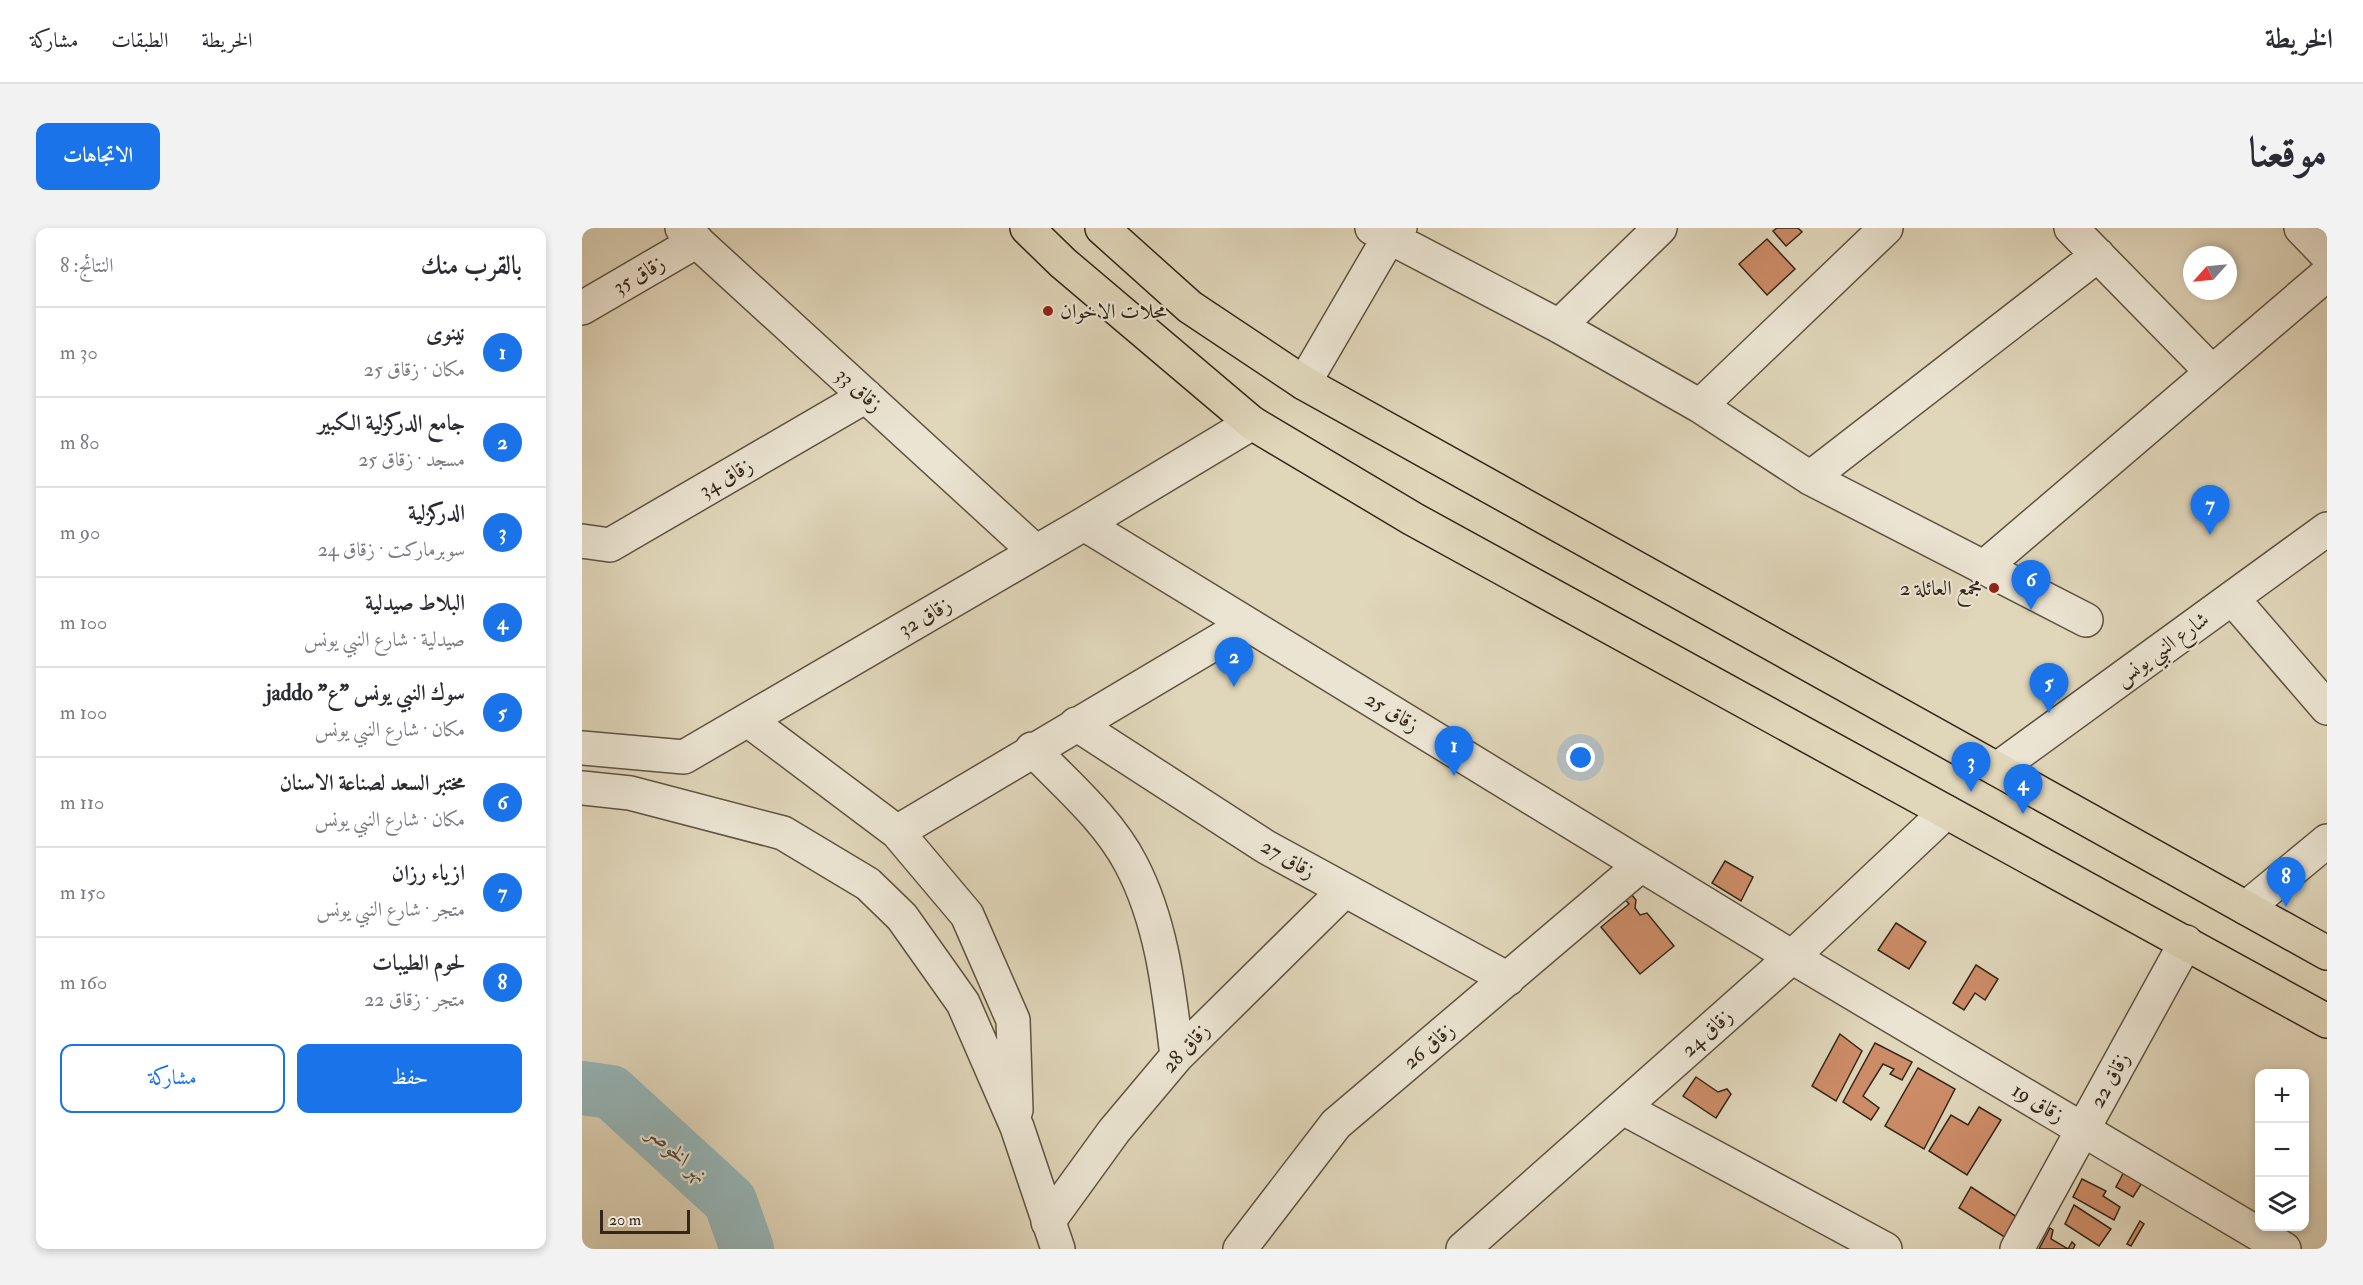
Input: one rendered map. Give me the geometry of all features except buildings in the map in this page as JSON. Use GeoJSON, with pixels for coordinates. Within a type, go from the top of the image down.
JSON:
{"type":"FeatureCollection","features":[{"type":"Feature","properties":{"kind":"main road"},"geometry":{"type":"LineString","coordinates":[[1027,228],[1063,263],[1252,423],[1413,519],[2327,1021]]}},
{"type":"Feature","properties":{"kind":"main road"},"geometry":{"type":"LineString","coordinates":[[1102,228],[1190,307],[1305,383],[2327,953]]}},
{"type":"Feature","properties":{"kind":"street"},"geometry":{"type":"LineString","coordinates":[[1559,326],[1660,228]]}},
{"type":"Feature","properties":{"kind":"street"},"geometry":{"type":"LineString","coordinates":[[1700,406],[1886,228]]}},
{"type":"Feature","properties":{"kind":"street"},"geometry":{"type":"LineString","coordinates":[[2071,228],[2212,372]]}},
{"type":"Feature","properties":{"kind":"street"},"geometry":{"type":"LineString","coordinates":[[2301,228],[2327,255]]}},
{"type":"Feature","properties":{"kind":"street"},"geometry":{"type":"LineString","coordinates":[[1305,383],[1387,232],[1700,406],[1810,478],[2086,620]]}},
{"type":"Feature","properties":{"kind":"street","name":"زقاق 35"},"geometry":{"type":"LineString","coordinates":[[582,308],[690,235]]}},
{"type":"Feature","properties":{"kind":"street","name":"زقاق 33"},"geometry":{"type":"LineString","coordinates":[[690,235],[1036,552]]}},
{"type":"Feature","properties":{"kind":"street"},"geometry":{"type":"LineString","coordinates":[[1810,478],[2098,255]]}},
{"type":"Feature","properties":{"kind":"street"},"geometry":{"type":"LineString","coordinates":[[1983,567],[2327,274]]}},
{"type":"Feature","properties":{"kind":"street","name":"زقاق 34"},"geometry":{"type":"LineString","coordinates":[[582,541],[610,545],[866,396]]}},
{"type":"Feature","properties":{"kind":"street","name":"زقاق 32"},"geometry":{"type":"LineString","coordinates":[[630,793],[684,757],[1084,524],[1252,423]]}},
{"type":"Feature","properties":{"kind":"street","name":"زقاق 25"},"geometry":{"type":"LineString","coordinates":[[1084,524],[1792,957]]}},
{"type":"Feature","properties":{"kind":"street","name":"شارع النبي يونس"},"geometry":{"type":"LineString","coordinates":[[1997,769],[2327,529]]}},
{"type":"Feature","properties":{"kind":"street"},"geometry":{"type":"LineString","coordinates":[[2232,598],[2327,708]]}},
{"type":"Feature","properties":{"kind":"street"},"geometry":{"type":"LineString","coordinates":[[897,832],[1032,749],[1247,624]]}},
{"type":"Feature","properties":{"kind":"street"},"geometry":{"type":"LineString","coordinates":[[748,720],[897,832],[967,915],[1013,1020],[1017,1126]]}},
{"type":"Feature","properties":{"kind":"street","name":"زقاق 27"},"geometry":{"type":"LineString","coordinates":[[1076,724],[1266,847],[1508,979]]}},
{"type":"Feature","properties":{"kind":"street"},"geometry":{"type":"LineString","coordinates":[[582,748],[684,757]]}},
{"type":"Feature","properties":{"kind":"street"},"geometry":{"type":"LineString","coordinates":[[1032,749],[1097,816],[1131,864],[1159,934],[1177,1056]]}},
{"type":"Feature","properties":{"kind":"street"},"geometry":{"type":"LineString","coordinates":[[582,788],[630,793],[783,833],[868,884],[902,917],[963,1003],[1017,1126],[1053,1235]]}},
{"type":"Feature","properties":{"kind":"street","name":"زقاق 24"},"geometry":{"type":"LineString","coordinates":[[1463,1249],[1792,957],[1946,812]]}},
{"type":"Feature","properties":{"kind":"street"},"geometry":{"type":"LineString","coordinates":[[2246,908],[2327,841]]}},
{"type":"Feature","properties":{"kind":"street","name":"زقاق 26"},"geometry":{"type":"LineString","coordinates":[[1240,1249],[1336,1124],[1641,865]]}},
{"type":"Feature","properties":{"kind":"street","name":"زقاق 28"},"geometry":{"type":"LineString","coordinates":[[1053,1235],[1114,1131],[1177,1056],[1344,891]]}},
{"type":"Feature","properties":{"kind":"street","name":"زقاق 22"},"geometry":{"type":"LineString","coordinates":[[2017,1249],[2186,942]]}},
{"type":"Feature","properties":{"kind":"street","name":"زقاق 19"},"geometry":{"type":"LineString","coordinates":[[1792,957],[2284,1249]]}},
{"type":"Feature","properties":{"kind":"street"},"geometry":{"type":"LineString","coordinates":[[1623,1108],[1885,1249]]}},
{"type":"Feature","properties":{"kind":"waterway","name":"نهر الخوصر"},"geometry":{"type":"LineString","coordinates":[[582,1088],[611,1092],[730,1201],[747,1249]]}},
{"type":"Feature","properties":{"kind":"place","name":"محلات الاخوان"},"geometry":{"type":"Point","coordinates":[1048,311]}},
{"type":"Feature","properties":{"kind":"place","name":"ازياء رزان"},"geometry":{"type":"Point","coordinates":[2210,535]}},
{"type":"Feature","properties":{"kind":"place","name":"مجمع العائلة 2"},"geometry":{"type":"Point","coordinates":[1994,588]}},
{"type":"Feature","properties":{"kind":"place","name":"مختبر السعد لصناعة الاسنان"},"geometry":{"type":"Point","coordinates":[2031,610]}},
{"type":"Feature","properties":{"kind":"place","name":"جامع الدركزلية الكبير"},"geometry":{"type":"Point","coordinates":[1234,687]}},
{"type":"Feature","properties":{"kind":"place","name":"سوك النبي يونس \"ع\" jaddo"},"geometry":{"type":"Point","coordinates":[2049,713]}},
{"type":"Feature","properties":{"kind":"place","name":"نينوى"},"geometry":{"type":"Point","coordinates":[1454,776]}},
{"type":"Feature","properties":{"kind":"place","name":"الدركزلية"},"geometry":{"type":"Point","coordinates":[1971,792]}},
{"type":"Feature","properties":{"kind":"place","name":"البلاط صيدلية"},"geometry":{"type":"Point","coordinates":[2023,814]}},
{"type":"Feature","properties":{"kind":"place","name":"لحوم الطيبات"},"geometry":{"type":"Point","coordinates":[2286,907]}}]}
